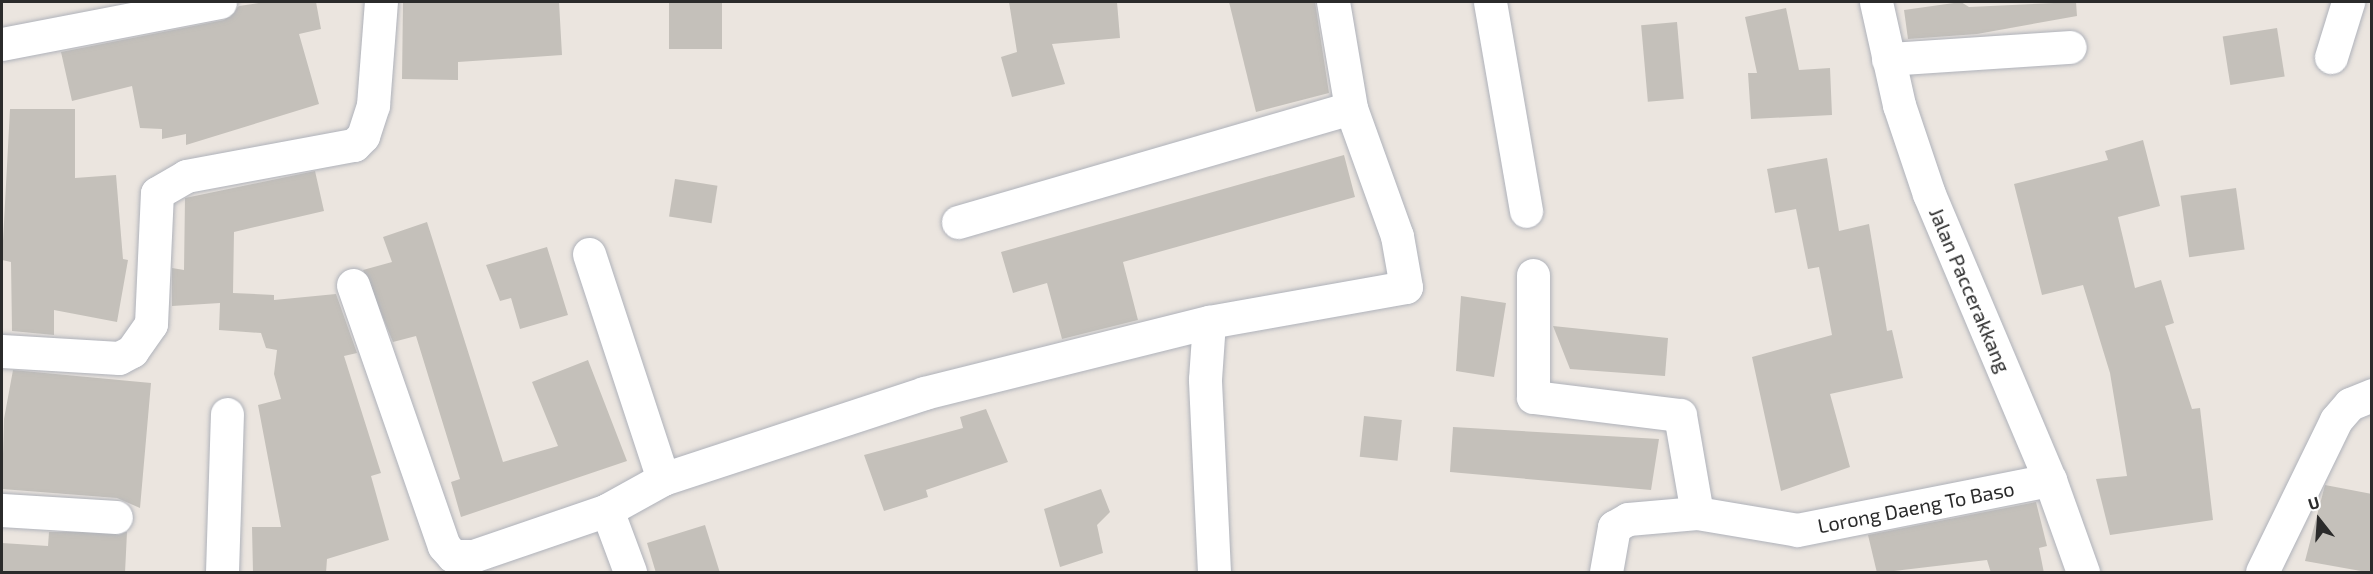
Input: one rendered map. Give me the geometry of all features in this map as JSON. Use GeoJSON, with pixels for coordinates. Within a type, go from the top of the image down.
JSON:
{"type":"FeatureCollection","features":[{"type":"Feature","properties":{"kind":"street"},"geometry":{"type":"LineString","coordinates":[[2,44],[220,2]]}},
{"type":"Feature","properties":{"kind":"street"},"geometry":{"type":"LineString","coordinates":[[2,351],[119,358],[132,351],[151,324],[157,193],[186,176],[354,145],[363,136],[373,105],[381,2]]}},
{"type":"Feature","properties":{"kind":"street"},"geometry":{"type":"LineString","coordinates":[[353,285],[444,546],[453,555],[473,556],[607,510],[663,479],[924,393],[1209,322],[1406,287],[1397,236],[1351,108],[1333,2]]}},
{"type":"Feature","properties":{"kind":"street"},"geometry":{"type":"LineString","coordinates":[[1490,2],[1526,212]]}},
{"type":"Feature","properties":{"kind":"street","name":"Jalan Paccerakkang"},"geometry":{"type":"LineString","coordinates":[[1876,2],[1888,59],[1929,194],[2050,480],[2083,573]]}},
{"type":"Feature","properties":{"kind":"street"},"geometry":{"type":"LineString","coordinates":[[2331,57],[2348,2]]}},
{"type":"Feature","properties":{"kind":"street"},"geometry":{"type":"LineString","coordinates":[[1888,59],[2070,47]]}},
{"type":"Feature","properties":{"kind":"street"},"geometry":{"type":"LineString","coordinates":[[958,222],[1351,108]]}},
{"type":"Feature","properties":{"kind":"street"},"geometry":{"type":"LineString","coordinates":[[589,254],[663,479]]}},
{"type":"Feature","properties":{"kind":"street"},"geometry":{"type":"LineString","coordinates":[[1533,275],[1533,397],[1680,415],[1697,513]]}},
{"type":"Feature","properties":{"kind":"street"},"geometry":{"type":"LineString","coordinates":[[1209,322],[1205,379],[1214,573]]}},
{"type":"Feature","properties":{"kind":"street"},"geometry":{"type":"LineString","coordinates":[[2262,573],[2336,420],[2350,404],[2372,395]]}},
{"type":"Feature","properties":{"kind":"street"},"geometry":{"type":"LineString","coordinates":[[222,573],[227,414]]}},
{"type":"Feature","properties":{"kind":"street","name":"Lorong Daeng To Baso"},"geometry":{"type":"LineString","coordinates":[[1606,573],[1614,527],[1628,519],[1697,513],[1797,530],[2050,480]]}},
{"type":"Feature","properties":{"kind":"street"},"geometry":{"type":"LineString","coordinates":[[2,510],[116,517]]}},
{"type":"Feature","properties":{"kind":"street"},"geometry":{"type":"LineString","coordinates":[[607,510],[630,573]]}},
{"type":"Feature","properties":{"kind":"building"},"geometry":{"type":"Polygon","coordinates":[[[265,2],[316,2],[321,29],[299,34],[319,104],[186,145],[186,134],[162,139],[162,129],[140,128],[132,86],[72,101],[61,52],[224,20],[239,6],[265,2]]]}},
{"type":"Feature","properties":{"kind":"building"},"geometry":{"type":"Polygon","coordinates":[[[403,2],[559,2],[562,55],[458,62],[458,80],[402,79],[403,2]]]}},
{"type":"Feature","properties":{"kind":"building"},"geometry":{"type":"Polygon","coordinates":[[[669,2],[722,2],[722,49],[669,49],[669,2]]]}},
{"type":"Feature","properties":{"kind":"building"},"geometry":{"type":"Polygon","coordinates":[[[1009,2],[1117,2],[1120,38],[1052,44],[1065,84],[1012,97],[1001,57],[1017,52],[1009,2]]]}},
{"type":"Feature","properties":{"kind":"building"},"geometry":{"type":"Polygon","coordinates":[[[1229,2],[1315,2],[1329,93],[1256,112],[1229,2]]]}},
{"type":"Feature","properties":{"kind":"building"},"geometry":{"type":"Polygon","coordinates":[[[1961,2],[1969,7],[2076,2],[2077,16],[1977,34],[1908,39],[1904,10],[1961,2]]]}},
{"type":"Feature","properties":{"kind":"building"},"geometry":{"type":"Polygon","coordinates":[[[1786,8],[1799,70],[1830,68],[1832,115],[1751,119],[1748,73],[1757,73],[1745,17],[1786,8]]]}},
{"type":"Feature","properties":{"kind":"building"},"geometry":{"type":"Polygon","coordinates":[[[1677,22],[1684,99],[1648,102],[1641,25],[1677,22]]]}},
{"type":"Feature","properties":{"kind":"building"},"geometry":{"type":"Polygon","coordinates":[[[2277,28],[2285,76],[2230,85],[2223,37],[2277,28]]]}},
{"type":"Feature","properties":{"kind":"building"},"geometry":{"type":"Polygon","coordinates":[[[10,109],[75,109],[75,178],[116,175],[123,259],[128,260],[117,322],[54,310],[54,335],[12,331],[11,262],[2,260],[10,109]]]}},
{"type":"Feature","properties":{"kind":"building"},"geometry":{"type":"Polygon","coordinates":[[[2143,140],[2160,206],[2118,217],[2135,288],[2161,280],[2174,323],[2165,326],[2192,409],[2200,408],[2213,520],[2110,535],[2096,479],[2127,476],[2110,373],[2083,285],[2042,295],[2014,184],[2108,160],[2105,151],[2143,140]]]}},
{"type":"Feature","properties":{"kind":"building"},"geometry":{"type":"Polygon","coordinates":[[[1344,155],[1355,197],[1123,262],[1138,320],[1062,339],[1047,283],[1013,293],[1001,252],[1344,155]]]}},
{"type":"Feature","properties":{"kind":"building"},"geometry":{"type":"Polygon","coordinates":[[[1827,158],[1839,231],[1869,224],[1887,331],[1892,330],[1903,378],[1830,394],[1850,467],[1781,491],[1752,357],[1832,335],[1819,267],[1808,269],[1796,209],[1775,213],[1767,169],[1827,158]]]}},
{"type":"Feature","properties":{"kind":"building"},"geometry":{"type":"Polygon","coordinates":[[[315,171],[324,211],[234,232],[233,293],[274,295],[274,300],[336,294],[357,353],[344,356],[381,473],[371,476],[389,540],[327,559],[326,573],[253,573],[252,527],[281,527],[258,405],[281,399],[274,374],[277,350],[266,348],[261,333],[219,330],[220,303],[172,306],[172,268],[184,270],[185,198],[315,171]]]}},
{"type":"Feature","properties":{"kind":"building"},"geometry":{"type":"Polygon","coordinates":[[[675,179],[717,186],[712,223],[669,217],[675,179]]]}},
{"type":"Feature","properties":{"kind":"building"},"geometry":{"type":"Polygon","coordinates":[[[2236,188],[2245,249],[2189,257],[2181,196],[2236,188]]]}},
{"type":"Feature","properties":{"kind":"building"},"geometry":{"type":"Polygon","coordinates":[[[427,222],[503,462],[558,446],[532,382],[588,360],[627,461],[461,517],[451,482],[460,479],[416,336],[393,342],[363,270],[392,262],[383,237],[427,222]]]}},
{"type":"Feature","properties":{"kind":"building"},"geometry":{"type":"Polygon","coordinates":[[[547,247],[568,315],[520,329],[511,298],[500,301],[486,265],[547,247]]]}},
{"type":"Feature","properties":{"kind":"building"},"geometry":{"type":"Polygon","coordinates":[[[1461,296],[1506,303],[1494,377],[1456,371],[1461,296]]]}},
{"type":"Feature","properties":{"kind":"building"},"geometry":{"type":"Polygon","coordinates":[[[1553,326],[1668,338],[1665,376],[1570,369],[1553,326]]]}},
{"type":"Feature","properties":{"kind":"building"},"geometry":{"type":"Polygon","coordinates":[[[13,370],[151,383],[140,508],[117,498],[2,489],[4,419],[13,370]]]}},
{"type":"Feature","properties":{"kind":"building"},"geometry":{"type":"Polygon","coordinates":[[[986,409],[1008,462],[926,490],[928,497],[884,511],[864,455],[963,428],[960,417],[986,409]]]}},
{"type":"Feature","properties":{"kind":"building"},"geometry":{"type":"Polygon","coordinates":[[[1364,416],[1402,420],[1398,461],[1360,457],[1364,416]]]}},
{"type":"Feature","properties":{"kind":"building"},"geometry":{"type":"Polygon","coordinates":[[[1453,427],[1659,439],[1651,490],[1450,472],[1453,427]]]}},
{"type":"Feature","properties":{"kind":"building"},"geometry":{"type":"Polygon","coordinates":[[[2325,485],[2372,494],[2372,573],[2305,561],[2325,485]]]}},
{"type":"Feature","properties":{"kind":"building"},"geometry":{"type":"Polygon","coordinates":[[[1101,489],[1110,512],[1097,525],[1103,553],[1060,567],[1044,509],[1101,489]]]}},
{"type":"Feature","properties":{"kind":"building"},"geometry":{"type":"Polygon","coordinates":[[[2036,502],[2047,546],[2039,548],[2044,573],[1991,573],[1987,560],[1877,573],[1868,535],[2036,502]]]}},
{"type":"Feature","properties":{"kind":"building"},"geometry":{"type":"Polygon","coordinates":[[[705,525],[720,573],[656,573],[647,543],[705,525]]]}},
{"type":"Feature","properties":{"kind":"building"},"geometry":{"type":"Polygon","coordinates":[[[49,532],[127,532],[125,573],[2,573],[2,543],[48,546],[49,532]]]}}]}
